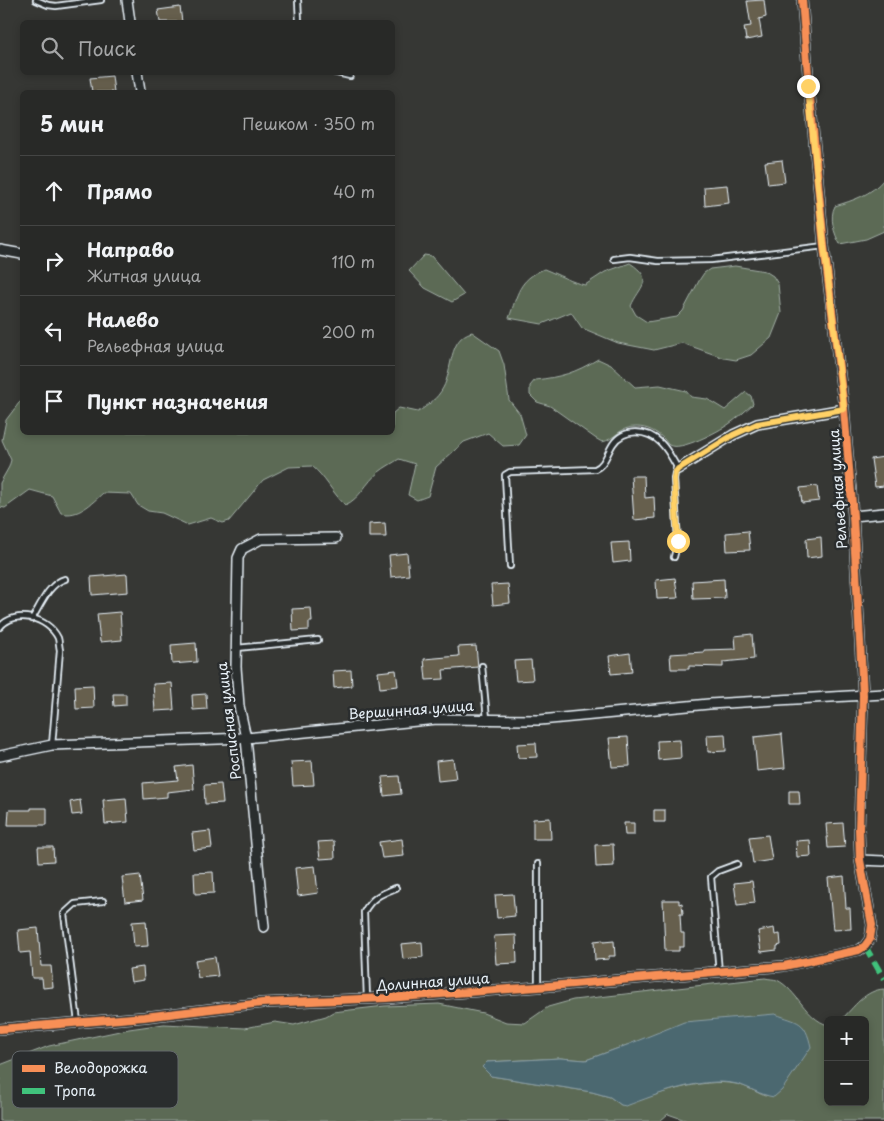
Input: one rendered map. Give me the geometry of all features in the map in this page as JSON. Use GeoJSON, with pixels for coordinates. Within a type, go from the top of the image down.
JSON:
{"type":"FeatureCollection","features":[{"type":"Feature","properties":{"kind":"street"},"geometry":{"type":"LineString","coordinates":[[127,0],[130,20]]}},
{"type":"Feature","properties":{"kind":"street","name":"Рельефная улица"},"geometry":{"type":"LineString","coordinates":[[802,0],[808,86],[824,246],[844,409],[854,516],[863,695],[858,829],[860,860],[872,925],[870,939],[865,946]]}},
{"type":"Feature","properties":{"kind":"street"},"geometry":{"type":"LineString","coordinates":[[138,75],[140,90]]}},
{"type":"Feature","properties":{"kind":"street"},"geometry":{"type":"LineString","coordinates":[[0,250],[20,254]]}},
{"type":"Feature","properties":{"kind":"street"},"geometry":{"type":"LineString","coordinates":[[678,469],[733,435],[757,424],[844,409]]}},
{"type":"Feature","properties":{"kind":"street"},"geometry":{"type":"LineString","coordinates":[[854,516],[884,513]]}},
{"type":"Feature","properties":{"kind":"street","name":"Росписная улица"},"geometry":{"type":"LineString","coordinates":[[264,927],[246,738],[239,706],[235,648],[238,558],[242,549],[261,539],[336,538]]}},
{"type":"Feature","properties":{"kind":"street","name":"Вершинная улица"},"geometry":{"type":"LineString","coordinates":[[0,756],[52,745],[246,738],[437,719],[540,720],[709,704],[884,694]]}},
{"type":"Feature","properties":{"kind":"street"},"geometry":{"type":"LineString","coordinates":[[860,860],[884,861]]}},
{"type":"Feature","properties":{"kind":"street","name":"Долинная улица"},"geometry":{"type":"LineString","coordinates":[[0,1029],[144,1017],[262,1003],[367,999],[538,987],[784,966],[859,950],[865,946]]}},
{"type":"Feature","properties":{"kind":"lane"},"geometry":{"type":"LineString","coordinates":[[36,0],[42,4],[56,6],[101,0]]}},
{"type":"Feature","properties":{"kind":"lane"},"geometry":{"type":"LineString","coordinates":[[298,0],[300,20]]}},
{"type":"Feature","properties":{"kind":"lane"},"geometry":{"type":"LineString","coordinates":[[346,75],[350,76]]}},
{"type":"Feature","properties":{"kind":"lane"},"geometry":{"type":"LineString","coordinates":[[614,259],[630,257],[658,261],[711,260],[824,246]]}},
{"type":"Feature","properties":{"kind":"lane"},"geometry":{"type":"LineString","coordinates":[[510,566],[504,478],[507,473],[595,469],[603,464],[610,449],[619,437],[635,432],[653,437],[660,442],[678,469],[674,479],[678,541],[674,557]]}},
{"type":"Feature","properties":{"kind":"lane"},"geometry":{"type":"LineString","coordinates":[[32,619],[54,585],[65,579]]}},
{"type":"Feature","properties":{"kind":"lane"},"geometry":{"type":"LineString","coordinates":[[0,627],[14,617],[32,619],[44,623],[58,638],[60,650],[52,745]]}},
{"type":"Feature","properties":{"kind":"lane"},"geometry":{"type":"LineString","coordinates":[[235,648],[318,640]]}},
{"type":"Feature","properties":{"kind":"lane"},"geometry":{"type":"LineString","coordinates":[[482,666],[487,720]]}},
{"type":"Feature","properties":{"kind":"lane"},"geometry":{"type":"LineString","coordinates":[[538,864],[538,987]]}},
{"type":"Feature","properties":{"kind":"lane"},"geometry":{"type":"LineString","coordinates":[[718,972],[711,877],[718,871],[738,864]]}},
{"type":"Feature","properties":{"kind":"lane"},"geometry":{"type":"LineString","coordinates":[[367,999],[364,912],[370,902],[379,895],[396,888]]}},
{"type":"Feature","properties":{"kind":"lane"},"geometry":{"type":"LineString","coordinates":[[78,1022],[64,914],[75,904],[103,901]]}},
{"type":"Feature","properties":{"kind":"green space"},"geometry":{"type":"Polygon","coordinates":[[[884,179],[884,231],[866,239],[840,244],[833,225],[832,215],[835,206],[868,193],[884,179]]]}},
{"type":"Feature","properties":{"kind":"green space"},"geometry":{"type":"Polygon","coordinates":[[[424,255],[431,256],[464,295],[452,302],[425,288],[409,271],[424,255]]]}},
{"type":"Feature","properties":{"kind":"green space"},"geometry":{"type":"Polygon","coordinates":[[[630,263],[638,269],[644,279],[641,289],[631,306],[636,315],[647,322],[677,317],[683,311],[704,273],[710,269],[735,266],[765,271],[773,276],[778,284],[781,313],[771,338],[751,355],[736,360],[724,358],[682,343],[654,350],[618,343],[582,328],[571,312],[542,324],[509,318],[520,289],[535,273],[544,269],[585,285],[605,272],[630,263]]]}},
{"type":"Feature","properties":{"kind":"green space"},"geometry":{"type":"Polygon","coordinates":[[[472,332],[499,351],[504,365],[509,400],[520,414],[526,435],[519,445],[503,446],[488,433],[464,442],[436,467],[428,496],[417,500],[408,495],[415,464],[399,459],[379,472],[355,499],[345,505],[312,466],[289,467],[263,480],[229,521],[223,523],[211,518],[188,525],[162,513],[148,511],[138,505],[131,494],[103,493],[79,512],[67,514],[61,513],[52,496],[30,490],[5,508],[0,507],[0,483],[11,460],[2,440],[6,420],[20,402],[20,435],[395,435],[395,411],[399,408],[418,412],[438,395],[446,381],[455,348],[464,335],[472,332]]]}},
{"type":"Feature","properties":{"kind":"green space"},"geometry":{"type":"Polygon","coordinates":[[[598,359],[611,365],[635,387],[660,385],[686,391],[691,397],[707,399],[725,410],[746,392],[751,396],[753,404],[724,427],[709,436],[682,446],[669,445],[655,432],[637,427],[621,431],[602,442],[550,406],[537,402],[530,395],[530,386],[535,380],[568,374],[598,359]]]}},
{"type":"Feature","properties":{"kind":"green space"},"geometry":{"type":"Polygon","coordinates":[[[765,978],[777,980],[790,990],[807,1011],[824,1024],[824,1106],[869,1106],[869,1016],[845,1016],[865,996],[871,992],[884,989],[884,1121],[688,1121],[668,1114],[660,1121],[0,1121],[0,1065],[12,1060],[12,1108],[178,1108],[178,1051],[36,1051],[49,1046],[129,1029],[164,1024],[245,1028],[275,1022],[294,1025],[326,1016],[333,1012],[385,1006],[439,1004],[483,1013],[506,1022],[525,1023],[548,1007],[573,1000],[765,978]],[[627,1045],[586,1060],[560,1058],[487,1062],[491,1076],[592,1092],[610,1097],[621,1105],[693,1085],[722,1083],[736,1084],[765,1096],[782,1090],[627,1045]]]}},
{"type":"Feature","properties":{"kind":"water"},"geometry":{"type":"Polygon","coordinates":[[[775,1014],[800,1024],[809,1038],[811,1047],[782,1090],[774,1097],[737,1084],[710,1082],[695,1084],[652,1096],[626,1106],[621,1105],[610,1097],[592,1092],[491,1076],[482,1067],[487,1062],[560,1058],[586,1060],[684,1022],[775,1014]]]}},
{"type":"Feature","properties":{"kind":"building"},"geometry":{"type":"Polygon","coordinates":[[[764,0],[766,17],[759,19],[762,37],[746,40],[744,27],[751,26],[747,1],[764,0]]]}},
{"type":"Feature","properties":{"kind":"building"},"geometry":{"type":"Polygon","coordinates":[[[180,7],[182,20],[160,20],[158,10],[180,7]]]}},
{"type":"Feature","properties":{"kind":"building"},"geometry":{"type":"Polygon","coordinates":[[[112,76],[114,90],[92,90],[90,78],[112,76]]]}},
{"type":"Feature","properties":{"kind":"building"},"geometry":{"type":"Polygon","coordinates":[[[782,160],[785,182],[768,184],[765,162],[782,160]]]}},
{"type":"Feature","properties":{"kind":"building"},"geometry":{"type":"Polygon","coordinates":[[[727,185],[729,203],[705,206],[704,187],[727,185]]]}},
{"type":"Feature","properties":{"kind":"building"},"geometry":{"type":"Polygon","coordinates":[[[884,457],[884,486],[875,487],[871,459],[884,457]]]}},
{"type":"Feature","properties":{"kind":"building"},"geometry":{"type":"Polygon","coordinates":[[[631,476],[644,476],[645,498],[654,497],[655,518],[634,520],[631,476]]]}},
{"type":"Feature","properties":{"kind":"building"},"geometry":{"type":"Polygon","coordinates":[[[817,486],[819,501],[802,503],[800,488],[817,486]]]}},
{"type":"Feature","properties":{"kind":"building"},"geometry":{"type":"Polygon","coordinates":[[[385,523],[386,537],[369,537],[369,524],[385,523]]]}},
{"type":"Feature","properties":{"kind":"building"},"geometry":{"type":"Polygon","coordinates":[[[748,531],[750,550],[727,551],[726,533],[748,531]]]}},
{"type":"Feature","properties":{"kind":"building"},"geometry":{"type":"Polygon","coordinates":[[[821,537],[822,556],[807,558],[806,539],[821,537]]]}},
{"type":"Feature","properties":{"kind":"building"},"geometry":{"type":"Polygon","coordinates":[[[629,542],[630,561],[613,563],[611,543],[629,542]]]}},
{"type":"Feature","properties":{"kind":"building"},"geometry":{"type":"Polygon","coordinates":[[[407,553],[409,575],[391,577],[389,555],[407,553]]]}},
{"type":"Feature","properties":{"kind":"building"},"geometry":{"type":"Polygon","coordinates":[[[127,574],[128,592],[92,595],[91,577],[127,574]]]}},
{"type":"Feature","properties":{"kind":"building"},"geometry":{"type":"Polygon","coordinates":[[[675,578],[678,598],[657,599],[656,580],[675,578]]]}},
{"type":"Feature","properties":{"kind":"building"},"geometry":{"type":"Polygon","coordinates":[[[724,579],[725,598],[693,599],[692,581],[724,579]]]}},
{"type":"Feature","properties":{"kind":"building"},"geometry":{"type":"Polygon","coordinates":[[[508,584],[510,603],[493,605],[491,585],[508,584]]]}},
{"type":"Feature","properties":{"kind":"building"},"geometry":{"type":"Polygon","coordinates":[[[311,608],[312,622],[309,622],[309,630],[293,631],[292,609],[311,608]]]}},
{"type":"Feature","properties":{"kind":"building"},"geometry":{"type":"Polygon","coordinates":[[[120,612],[122,640],[100,642],[97,614],[120,612]]]}},
{"type":"Feature","properties":{"kind":"building"},"geometry":{"type":"Polygon","coordinates":[[[752,634],[754,659],[723,662],[723,667],[689,666],[689,669],[671,669],[670,654],[736,649],[735,636],[752,634]]]}},
{"type":"Feature","properties":{"kind":"building"},"geometry":{"type":"Polygon","coordinates":[[[196,643],[197,662],[172,664],[171,645],[196,643]]]}},
{"type":"Feature","properties":{"kind":"building"},"geometry":{"type":"Polygon","coordinates":[[[476,646],[478,667],[443,670],[444,679],[426,680],[424,659],[459,656],[458,647],[476,646]]]}},
{"type":"Feature","properties":{"kind":"building"},"geometry":{"type":"Polygon","coordinates":[[[630,653],[632,672],[611,674],[609,656],[630,653]]]}},
{"type":"Feature","properties":{"kind":"building"},"geometry":{"type":"Polygon","coordinates":[[[531,660],[533,680],[516,681],[514,661],[531,660]]]}},
{"type":"Feature","properties":{"kind":"building"},"geometry":{"type":"Polygon","coordinates":[[[351,670],[352,686],[334,688],[333,671],[351,670]]]}},
{"type":"Feature","properties":{"kind":"building"},"geometry":{"type":"Polygon","coordinates":[[[396,670],[398,686],[380,688],[378,672],[396,670]]]}},
{"type":"Feature","properties":{"kind":"building"},"geometry":{"type":"Polygon","coordinates":[[[172,683],[174,710],[155,711],[153,684],[172,683]]]}},
{"type":"Feature","properties":{"kind":"building"},"geometry":{"type":"Polygon","coordinates":[[[93,685],[94,708],[76,709],[75,686],[93,685]]]}},
{"type":"Feature","properties":{"kind":"building"},"geometry":{"type":"Polygon","coordinates":[[[113,694],[126,694],[126,705],[114,706],[113,694]]]}},
{"type":"Feature","properties":{"kind":"building"},"geometry":{"type":"Polygon","coordinates":[[[206,694],[207,709],[193,710],[192,695],[206,694]]]}},
{"type":"Feature","properties":{"kind":"building"},"geometry":{"type":"Polygon","coordinates":[[[725,734],[726,751],[708,752],[707,735],[725,734]]]}},
{"type":"Feature","properties":{"kind":"building"},"geometry":{"type":"Polygon","coordinates":[[[782,734],[785,768],[757,771],[754,737],[782,734]]]}},
{"type":"Feature","properties":{"kind":"building"},"geometry":{"type":"Polygon","coordinates":[[[628,737],[630,766],[612,767],[609,738],[628,737]]]}},
{"type":"Feature","properties":{"kind":"building"},"geometry":{"type":"Polygon","coordinates":[[[680,740],[681,758],[658,760],[657,741],[680,740]]]}},
{"type":"Feature","properties":{"kind":"building"},"geometry":{"type":"Polygon","coordinates":[[[536,743],[537,757],[518,758],[517,744],[536,743]]]}},
{"type":"Feature","properties":{"kind":"building"},"geometry":{"type":"Polygon","coordinates":[[[453,759],[456,779],[438,781],[436,761],[453,759]]]}},
{"type":"Feature","properties":{"kind":"building"},"geometry":{"type":"Polygon","coordinates":[[[312,761],[314,785],[293,786],[291,762],[312,761]]]}},
{"type":"Feature","properties":{"kind":"building"},"geometry":{"type":"Polygon","coordinates":[[[192,765],[194,789],[167,792],[167,797],[144,799],[143,783],[178,780],[176,767],[192,765]]]}},
{"type":"Feature","properties":{"kind":"building"},"geometry":{"type":"Polygon","coordinates":[[[399,776],[401,794],[384,796],[382,777],[399,776]]]}},
{"type":"Feature","properties":{"kind":"building"},"geometry":{"type":"Polygon","coordinates":[[[221,784],[223,803],[205,804],[204,785],[221,784]]]}},
{"type":"Feature","properties":{"kind":"building"},"geometry":{"type":"Polygon","coordinates":[[[789,791],[799,791],[800,804],[789,804],[789,791]]]}},
{"type":"Feature","properties":{"kind":"building"},"geometry":{"type":"Polygon","coordinates":[[[126,798],[128,822],[105,824],[103,800],[126,798]]]}},
{"type":"Feature","properties":{"kind":"building"},"geometry":{"type":"Polygon","coordinates":[[[80,800],[82,814],[72,815],[70,802],[80,800]]]}},
{"type":"Feature","properties":{"kind":"building"},"geometry":{"type":"Polygon","coordinates":[[[31,808],[47,808],[47,825],[8,825],[9,810],[31,810],[31,808]]]}},
{"type":"Feature","properties":{"kind":"building"},"geometry":{"type":"Polygon","coordinates":[[[654,810],[665,810],[665,822],[654,822],[654,810]]]}},
{"type":"Feature","properties":{"kind":"building"},"geometry":{"type":"Polygon","coordinates":[[[550,818],[551,839],[533,839],[533,819],[550,818]]]}},
{"type":"Feature","properties":{"kind":"building"},"geometry":{"type":"Polygon","coordinates":[[[624,823],[634,823],[634,835],[625,835],[624,823]]]}},
{"type":"Feature","properties":{"kind":"building"},"geometry":{"type":"Polygon","coordinates":[[[843,823],[845,847],[828,848],[826,824],[843,823]]]}},
{"type":"Feature","properties":{"kind":"building"},"geometry":{"type":"Polygon","coordinates":[[[210,831],[212,848],[194,850],[192,833],[210,831]]]}},
{"type":"Feature","properties":{"kind":"building"},"geometry":{"type":"Polygon","coordinates":[[[768,835],[772,860],[753,863],[749,837],[768,835]]]}},
{"type":"Feature","properties":{"kind":"building"},"geometry":{"type":"Polygon","coordinates":[[[402,839],[404,856],[382,858],[379,842],[402,839]]]}},
{"type":"Feature","properties":{"kind":"building"},"geometry":{"type":"Polygon","coordinates":[[[810,840],[811,856],[797,857],[796,841],[810,840]]]}},
{"type":"Feature","properties":{"kind":"building"},"geometry":{"type":"Polygon","coordinates":[[[334,841],[335,858],[320,859],[318,842],[334,841]]]}},
{"type":"Feature","properties":{"kind":"building"},"geometry":{"type":"Polygon","coordinates":[[[613,844],[614,866],[596,867],[595,845],[613,844]]]}},
{"type":"Feature","properties":{"kind":"building"},"geometry":{"type":"Polygon","coordinates":[[[38,847],[53,847],[54,861],[39,862],[38,847]]]}},
{"type":"Feature","properties":{"kind":"building"},"geometry":{"type":"Polygon","coordinates":[[[315,866],[318,893],[298,896],[295,868],[315,866]]]}},
{"type":"Feature","properties":{"kind":"building"},"geometry":{"type":"Polygon","coordinates":[[[213,872],[214,893],[195,894],[194,873],[213,872]]]}},
{"type":"Feature","properties":{"kind":"building"},"geometry":{"type":"Polygon","coordinates":[[[140,875],[143,900],[125,902],[122,877],[140,875]]]}},
{"type":"Feature","properties":{"kind":"building"},"geometry":{"type":"Polygon","coordinates":[[[844,876],[846,908],[850,908],[851,929],[833,930],[828,878],[844,876]]]}},
{"type":"Feature","properties":{"kind":"building"},"geometry":{"type":"Polygon","coordinates":[[[752,881],[755,903],[737,905],[734,883],[752,881]]]}},
{"type":"Feature","properties":{"kind":"building"},"geometry":{"type":"Polygon","coordinates":[[[513,894],[515,916],[497,918],[495,895],[513,894]]]}},
{"type":"Feature","properties":{"kind":"building"},"geometry":{"type":"Polygon","coordinates":[[[663,900],[679,900],[679,904],[682,903],[683,914],[680,914],[681,933],[684,933],[684,947],[679,947],[679,951],[665,951],[663,900]]]}},
{"type":"Feature","properties":{"kind":"building"},"geometry":{"type":"Polygon","coordinates":[[[146,921],[148,946],[134,947],[132,922],[146,921]]]}},
{"type":"Feature","properties":{"kind":"building"},"geometry":{"type":"Polygon","coordinates":[[[38,928],[41,966],[51,966],[53,987],[43,988],[42,978],[32,978],[30,952],[20,953],[18,930],[38,928]]]}},
{"type":"Feature","properties":{"kind":"building"},"geometry":{"type":"Polygon","coordinates":[[[774,928],[775,935],[780,934],[781,945],[777,946],[777,950],[761,952],[758,931],[774,928]]]}},
{"type":"Feature","properties":{"kind":"building"},"geometry":{"type":"Polygon","coordinates":[[[516,935],[517,963],[496,964],[494,936],[516,935]]]}},
{"type":"Feature","properties":{"kind":"building"},"geometry":{"type":"Polygon","coordinates":[[[603,940],[603,942],[614,941],[615,956],[609,956],[609,959],[595,960],[594,941],[603,940]]]}},
{"type":"Feature","properties":{"kind":"building"},"geometry":{"type":"Polygon","coordinates":[[[422,942],[423,957],[403,959],[401,944],[422,942]]]}},
{"type":"Feature","properties":{"kind":"building"},"geometry":{"type":"Polygon","coordinates":[[[215,957],[218,976],[198,978],[195,960],[215,957]]]}},
{"type":"Feature","properties":{"kind":"building"},"geometry":{"type":"Polygon","coordinates":[[[143,967],[144,980],[131,982],[129,969],[143,967]]]}},
{"type":"Feature","properties":{"kind":"marked path"},"geometry":{"type":"LineString","coordinates":[[865,946],[884,979]]}},
{"type":"Feature","properties":{"kind":"cycle path"},"geometry":{"type":"LineString","coordinates":[[0,1029],[144,1017],[262,1003],[386,998],[784,966],[859,950],[865,946],[870,939],[872,925],[860,860],[859,829],[863,695],[853,516],[844,409],[824,246],[802,0]]}},
{"type":"Feature","properties":{"kind":"route"},"geometry":{"type":"LineString","coordinates":[[678,541],[674,493],[674,479],[678,469],[733,435],[757,424],[844,409],[824,246],[808,86]]}}]}
